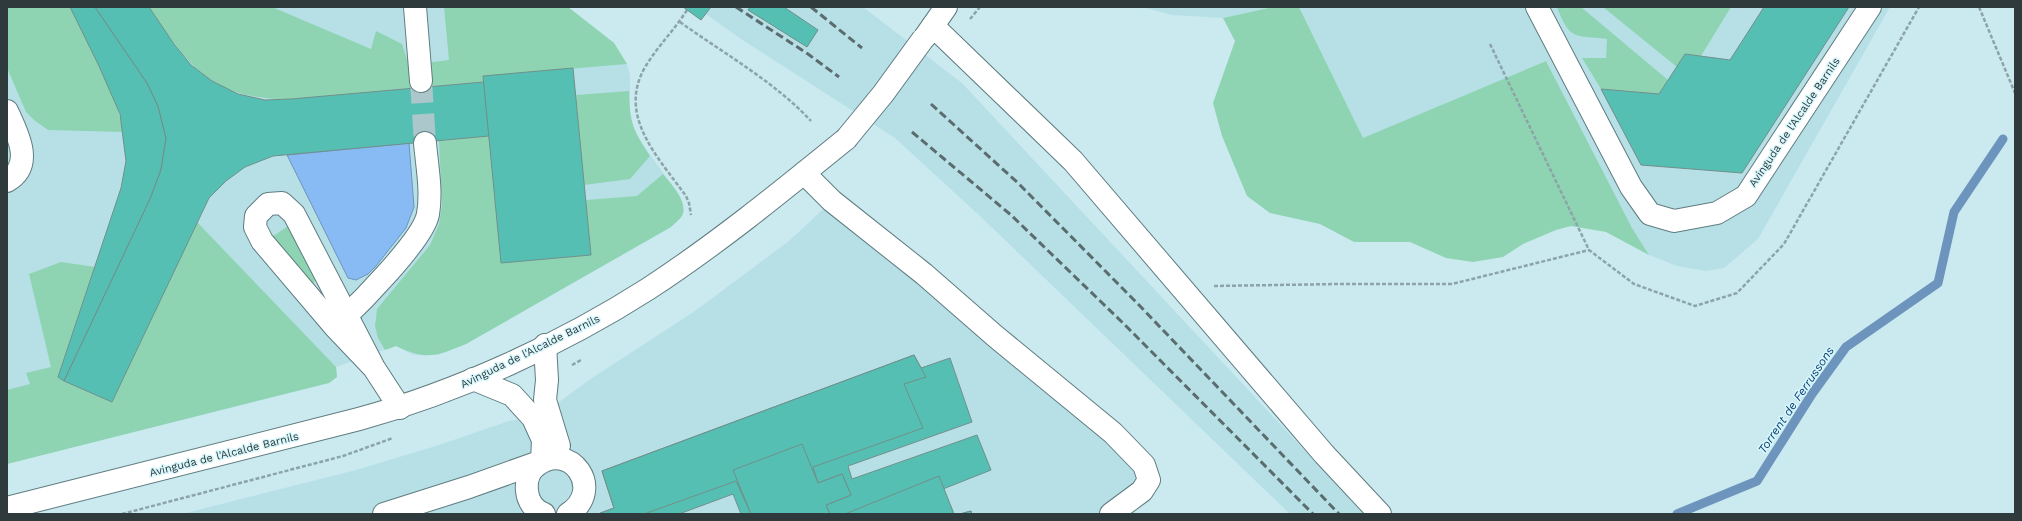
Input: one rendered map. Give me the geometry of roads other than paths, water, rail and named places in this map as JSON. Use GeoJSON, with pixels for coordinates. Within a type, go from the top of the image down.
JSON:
{"type":"FeatureCollection","features":[{"type":"Feature","properties":{"kind":"street"},"geometry":{"type":"LineString","coordinates":[[415,7],[421,81]]}},
{"type":"Feature","properties":{"kind":"street","name":"Avinguda de l'Alcalde Barnils"},"geometry":{"type":"LineString","coordinates":[[7,508],[49,506],[400,408],[473,379],[618,308],[683,265],[804,173],[846,139],[883,94],[946,7]]}},
{"type":"Feature","properties":{"kind":"street","name":"Avinguda de l'Alcalde Barnils"},"geometry":{"type":"LineString","coordinates":[[1537,7],[1631,187],[1650,214],[1674,221],[1718,213],[1746,196],[1870,7]]}},
{"type":"Feature","properties":{"kind":"street"},"geometry":{"type":"LineString","coordinates":[[928,33],[1073,161],[1324,454],[1380,514]]}},
{"type":"Feature","properties":{"kind":"street"},"geometry":{"type":"LineString","coordinates":[[7,111],[20,139],[22,162],[15,177],[7,181]]}},
{"type":"Feature","properties":{"kind":"street"},"geometry":{"type":"LineString","coordinates":[[342,321],[405,252],[420,232],[428,216],[430,201],[425,144]]}},
{"type":"Feature","properties":{"kind":"street"},"geometry":{"type":"LineString","coordinates":[[804,173],[836,204],[924,274],[995,336],[1113,433],[1144,464],[1149,480],[1142,491],[1111,514]]}},
{"type":"Feature","properties":{"kind":"street"},"geometry":{"type":"LineString","coordinates":[[342,321],[262,241],[256,227],[256,216],[268,204],[282,203],[294,214],[342,321],[400,408]]}},
{"type":"Feature","properties":{"kind":"street"},"geometry":{"type":"LineString","coordinates":[[545,345],[547,380],[545,400],[560,448],[570,462]]}},
{"type":"Feature","properties":{"kind":"street"},"geometry":{"type":"LineString","coordinates":[[473,379],[512,395],[533,418],[543,440],[542,461],[534,468],[526,485],[528,496],[532,505],[544,514]]}},
{"type":"Feature","properties":{"kind":"street"},"geometry":{"type":"LineString","coordinates":[[384,514],[469,487],[552,458],[563,459],[570,462],[578,468],[584,479],[585,490],[581,502],[575,510],[568,514]]}},
{"type":"Feature","properties":{"kind":"water"},"geometry":{"type":"Polygon","coordinates":[[[409,143],[414,207],[406,228],[368,274],[356,280],[348,278],[287,155],[409,143]]]}},
{"type":"Feature","properties":{"kind":"waterway","name":"Torrent de Ferrussons"},"geometry":{"type":"LineString","coordinates":[[1677,514],[1757,481],[1812,394],[1846,347],[1938,283],[1954,212],[2003,139]]}},
{"type":"Feature","properties":{"kind":"tunnel"},"geometry":{"type":"LineString","coordinates":[[421,81],[425,143]]}},
{"type":"Feature","properties":{"kind":"railway"},"geometry":{"type":"LineString","coordinates":[[736,7],[808,54],[839,77]]}},
{"type":"Feature","properties":{"kind":"railway"},"geometry":{"type":"LineString","coordinates":[[811,7],[862,48]]}},
{"type":"Feature","properties":{"kind":"railway"},"geometry":{"type":"LineString","coordinates":[[931,104],[1018,183],[1138,304],[1339,514]]}},
{"type":"Feature","properties":{"kind":"railway"},"geometry":{"type":"LineString","coordinates":[[912,132],[1011,215],[1123,323],[1313,514]]}}]}
